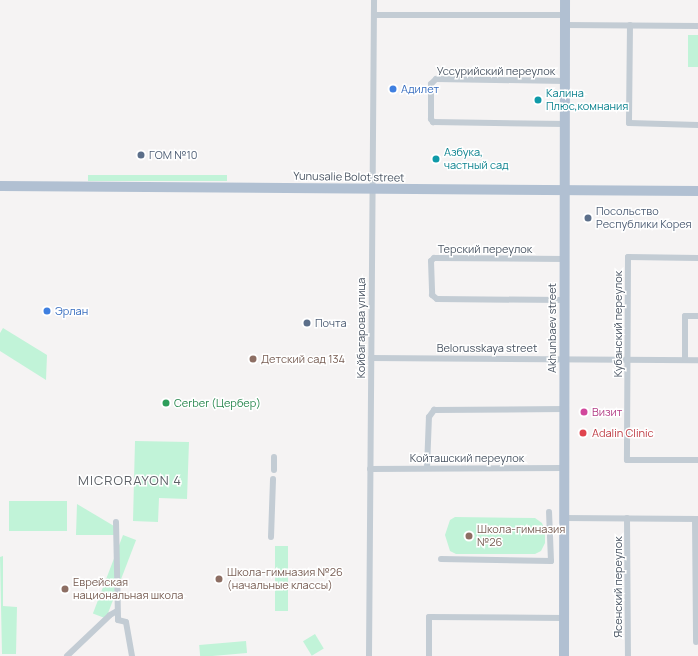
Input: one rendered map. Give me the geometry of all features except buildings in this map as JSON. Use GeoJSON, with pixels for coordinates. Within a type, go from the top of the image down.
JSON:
{"type":"FeatureCollection","features":[{"type":"Feature","properties":{"kind":"main road","name":"Akhunbaev street"},"geometry":{"type":"LineString","coordinates":[[564,656],[565,0]]}},
{"type":"Feature","properties":{"kind":"main road","name":"Yunusalie Bolot street"},"geometry":{"type":"LineString","coordinates":[[0,186],[698,191]]}},
{"type":"Feature","properties":{"kind":"street","name":"Койбагарова улица"},"geometry":{"type":"LineString","coordinates":[[369,656],[374,0]]}},
{"type":"Feature","properties":{"kind":"street"},"geometry":{"type":"LineString","coordinates":[[374,15],[565,20],[630,25],[698,26]]}},
{"type":"Feature","properties":{"kind":"street"},"geometry":{"type":"LineString","coordinates":[[630,25],[629,123],[698,125]]}},
{"type":"Feature","properties":{"kind":"street","name":"Уссурийский переулок"},"geometry":{"type":"LineString","coordinates":[[565,81],[436,79],[431,84],[431,119],[433,122],[565,124]]}},
{"type":"Feature","properties":{"kind":"street","name":"Кубанский переулок"},"geometry":{"type":"LineString","coordinates":[[698,258],[628,257],[627,460],[698,460]]}},
{"type":"Feature","properties":{"kind":"street","name":"Терский переулок"},"geometry":{"type":"LineString","coordinates":[[564,259],[434,258],[431,261],[432,295],[437,300],[564,300]]}},
{"type":"Feature","properties":{"kind":"street"},"geometry":{"type":"LineString","coordinates":[[685,359],[685,316],[698,316]]}},
{"type":"Feature","properties":{"kind":"street","name":"Belorusskaya street"},"geometry":{"type":"LineString","coordinates":[[371,358],[628,358],[698,360]]}},
{"type":"Feature","properties":{"kind":"street"},"geometry":{"type":"LineString","coordinates":[[427,468],[429,417],[434,410],[564,409]]}},
{"type":"Feature","properties":{"kind":"street"},"geometry":{"type":"LineString","coordinates":[[274,457],[274,470]]}},
{"type":"Feature","properties":{"kind":"street","name":"Койташский переулок"},"geometry":{"type":"LineString","coordinates":[[370,469],[564,468]]}},
{"type":"Feature","properties":{"kind":"street"},"geometry":{"type":"LineString","coordinates":[[271,537],[274,479]]}},
{"type":"Feature","properties":{"kind":"street"},"geometry":{"type":"LineString","coordinates":[[441,559],[551,561],[549,512]]}},
{"type":"Feature","properties":{"kind":"street"},"geometry":{"type":"LineString","coordinates":[[564,518],[697,519],[696,642]]}},
{"type":"Feature","properties":{"kind":"street","name":"Ясенский переулок"},"geometry":{"type":"LineString","coordinates":[[628,518],[628,656]]}},
{"type":"Feature","properties":{"kind":"street"},"geometry":{"type":"LineString","coordinates":[[116,522],[118,620],[126,622],[132,656]]}},
{"type":"Feature","properties":{"kind":"street"},"geometry":{"type":"LineString","coordinates":[[67,656],[110,615],[118,611]]}},
{"type":"Feature","properties":{"kind":"street"},"geometry":{"type":"LineString","coordinates":[[429,656],[429,617],[564,618]]}},
{"type":"Feature","properties":{"kind":"green space"},"geometry":{"type":"Polygon","coordinates":[[[688,35],[698,35],[698,67],[688,67],[688,35]]]}},
{"type":"Feature","properties":{"kind":"green space"},"geometry":{"type":"Polygon","coordinates":[[[88,175],[227,175],[227,181],[88,181],[88,175]]]}},
{"type":"Feature","properties":{"kind":"green space"},"geometry":{"type":"Polygon","coordinates":[[[3,328],[47,355],[46,380],[0,351],[0,333],[3,328]]]}},
{"type":"Feature","properties":{"kind":"green space"},"geometry":{"type":"Polygon","coordinates":[[[135,441],[189,442],[187,499],[159,498],[158,522],[133,521],[135,441]]]}},
{"type":"Feature","properties":{"kind":"green space"},"geometry":{"type":"Polygon","coordinates":[[[9,501],[67,501],[67,531],[9,531],[9,501]]]}},
{"type":"Feature","properties":{"kind":"green space"},"geometry":{"type":"Polygon","coordinates":[[[77,504],[114,526],[114,535],[76,535],[77,504]]]}},
{"type":"Feature","properties":{"kind":"green space"},"geometry":{"type":"Polygon","coordinates":[[[455,517],[535,518],[542,523],[545,531],[545,543],[541,551],[535,554],[456,554],[450,551],[445,535],[450,520],[455,517]]]}},
{"type":"Feature","properties":{"kind":"green space"},"geometry":{"type":"Polygon","coordinates":[[[123,535],[136,540],[106,618],[93,613],[123,535]]]}},
{"type":"Feature","properties":{"kind":"green space"},"geometry":{"type":"Polygon","coordinates":[[[275,546],[288,546],[288,611],[275,611],[275,546]]]}},
{"type":"Feature","properties":{"kind":"green space"},"geometry":{"type":"Polygon","coordinates":[[[3,556],[3,606],[17,607],[16,654],[2,654],[0,557],[3,556]]]}},
{"type":"Feature","properties":{"kind":"green space"},"geometry":{"type":"Polygon","coordinates":[[[315,634],[324,649],[312,656],[303,641],[315,634]]]}},
{"type":"Feature","properties":{"kind":"green space"},"geometry":{"type":"Polygon","coordinates":[[[246,641],[247,653],[200,656],[199,645],[246,641]]]}},
{"type":"Feature","properties":{"kind":"place","name":"Адилет"},"geometry":{"type":"Point","coordinates":[393,89]}},
{"type":"Feature","properties":{"kind":"place","name":"Калина Плюс,комнания"},"geometry":{"type":"Point","coordinates":[538,100]}},
{"type":"Feature","properties":{"kind":"place","name":"ГОМ №10"},"geometry":{"type":"Point","coordinates":[141,155]}},
{"type":"Feature","properties":{"kind":"place","name":"Азбука, частный сад"},"geometry":{"type":"Point","coordinates":[436,159]}},
{"type":"Feature","properties":{"kind":"place","name":"Посольство Республики Корея"},"geometry":{"type":"Point","coordinates":[588,218]}},
{"type":"Feature","properties":{"kind":"place","name":"Эрлан"},"geometry":{"type":"Point","coordinates":[47,311]}},
{"type":"Feature","properties":{"kind":"place","name":"Почта"},"geometry":{"type":"Point","coordinates":[307,323]}},
{"type":"Feature","properties":{"kind":"place","name":"Детский сад 134"},"geometry":{"type":"Point","coordinates":[253,359]}},
{"type":"Feature","properties":{"kind":"place","name":"Cerber (Цербер)"},"geometry":{"type":"Point","coordinates":[166,403]}},
{"type":"Feature","properties":{"kind":"place","name":"Визит"},"geometry":{"type":"Point","coordinates":[584,412]}},
{"type":"Feature","properties":{"kind":"place","name":"Adalin Clinic"},"geometry":{"type":"Point","coordinates":[583,433]}},
{"type":"Feature","properties":{"kind":"place","name":"Школа-гимназия №26"},"geometry":{"type":"Point","coordinates":[469,536]}},
{"type":"Feature","properties":{"kind":"place","name":"Школа-гимназия №26 (начальные классы)"},"geometry":{"type":"Point","coordinates":[219,579]}},
{"type":"Feature","properties":{"kind":"place","name":"Еврейская национальная школа"},"geometry":{"type":"Point","coordinates":[65,589]}},
{"type":"Feature","properties":{"kind":"district","name":"MICRORAYON 4"},"geometry":{"type":"Point","coordinates":[130,480]}}]}
